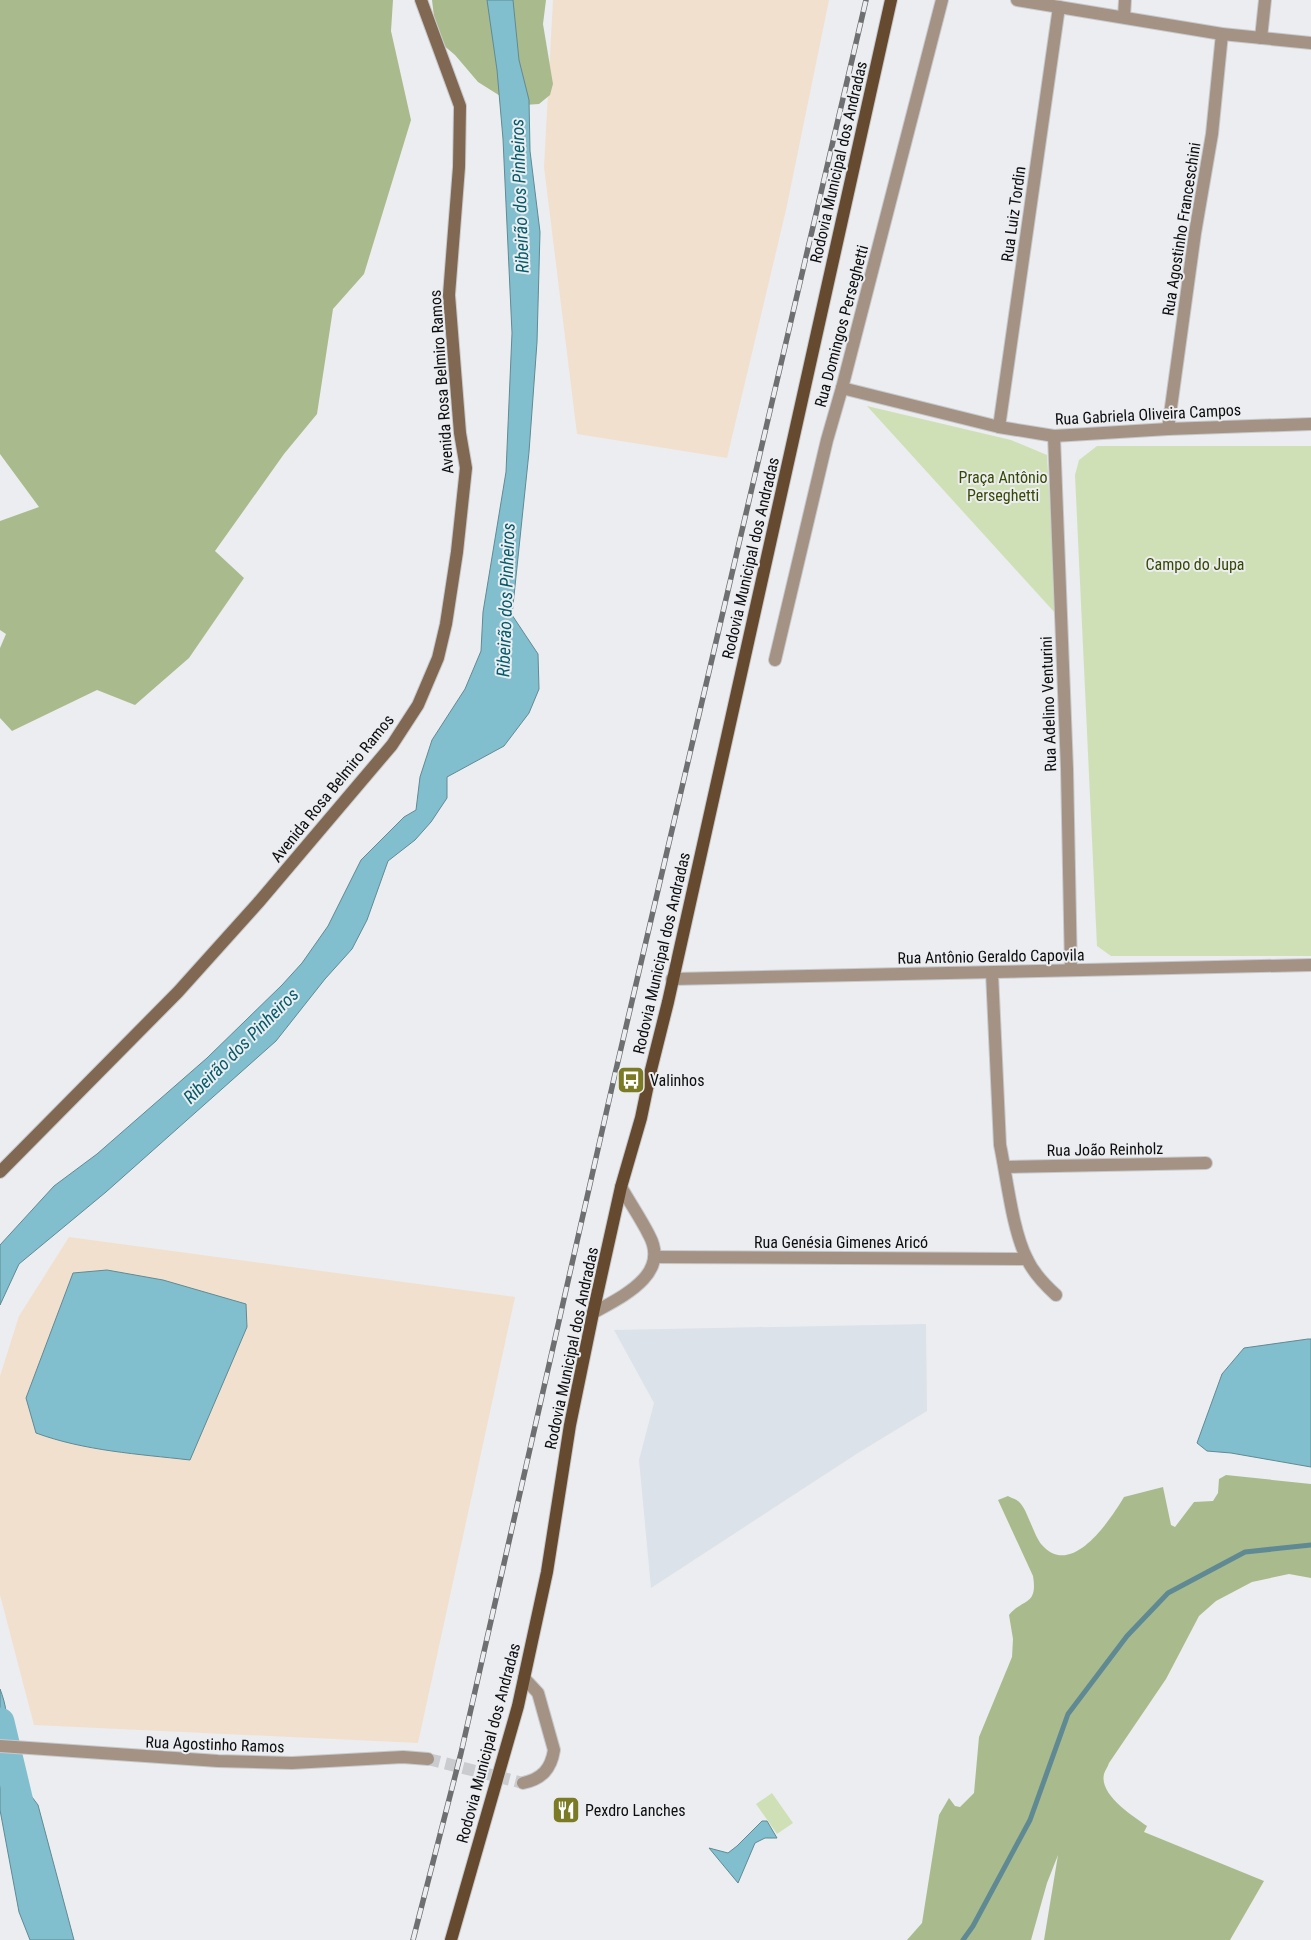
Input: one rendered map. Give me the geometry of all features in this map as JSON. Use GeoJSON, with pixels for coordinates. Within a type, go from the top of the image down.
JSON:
{"type":"FeatureCollection","features":[{"type":"Feature","properties":{"kind":"main road","name":"Avenida Rosa Belmiro Ramos"},"geometry":{"type":"LineString","coordinates":[[0,1172],[178,992],[278,880],[392,745],[418,705],[438,658],[446,624],[457,552],[466,468],[460,433],[449,295],[459,167],[460,106],[421,0]]}},
{"type":"Feature","properties":{"kind":"main road","name":"Rodovia Municipal dos Andradas"},"geometry":{"type":"LineString","coordinates":[[452,1940],[524,1678],[547,1572],[570,1425],[593,1313],[621,1188],[641,1118],[668,1002],[891,0]]}},
{"type":"Feature","properties":{"kind":"street","name":"Rua Domingos Perseghetti"},"geometry":{"type":"LineString","coordinates":[[775,660],[827,440],[942,0]]}},
{"type":"Feature","properties":{"kind":"street"},"geometry":{"type":"LineString","coordinates":[[1017,0],[1222,34],[1311,43]]}},
{"type":"Feature","properties":{"kind":"street"},"geometry":{"type":"LineString","coordinates":[[1124,17],[1125,0]]}},
{"type":"Feature","properties":{"kind":"street"},"geometry":{"type":"LineString","coordinates":[[1261,38],[1265,0]]}},
{"type":"Feature","properties":{"kind":"street","name":"Rua Luiz Tordin"},"geometry":{"type":"LineString","coordinates":[[999,427],[1059,7]]}},
{"type":"Feature","properties":{"kind":"street","name":"Rua Agostinho Franceschini"},"geometry":{"type":"LineString","coordinates":[[1168,429],[1195,233],[1212,134],[1222,34]]}},
{"type":"Feature","properties":{"kind":"street","name":"Rua Gabriela Oliveira Campos"},"geometry":{"type":"LineString","coordinates":[[842,388],[999,427],[1054,436],[1168,429],[1311,424]]}},
{"type":"Feature","properties":{"kind":"street","name":"Rua Adelino Venturini"},"geometry":{"type":"LineString","coordinates":[[1054,436],[1066,760],[1071,970]]}},
{"type":"Feature","properties":{"kind":"street","name":"Rua Antônio Geraldo Capovila"},"geometry":{"type":"LineString","coordinates":[[672,979],[1311,965]]}},
{"type":"Feature","properties":{"kind":"street"},"geometry":{"type":"LineString","coordinates":[[992,973],[1000,1145],[1004,1167],[1017,1231],[1027,1259],[1044,1283],[1056,1295]]}},
{"type":"Feature","properties":{"kind":"street","name":"Rua João Reinholz"},"geometry":{"type":"LineString","coordinates":[[1004,1167],[1206,1163]]}},
{"type":"Feature","properties":{"kind":"street"},"geometry":{"type":"LineString","coordinates":[[593,1313],[624,1296],[640,1284],[650,1272],[655,1257],[650,1236],[621,1188]]}},
{"type":"Feature","properties":{"kind":"street","name":"Rua Genésia Gimenes Aricó"},"geometry":{"type":"LineString","coordinates":[[655,1257],[1027,1259]]}},
{"type":"Feature","properties":{"kind":"street"},"geometry":{"type":"LineString","coordinates":[[523,1783],[536,1780],[544,1773],[553,1758],[554,1750],[538,1693],[524,1678]]}},
{"type":"Feature","properties":{"kind":"street","name":"Rua Agostinho Ramos"},"geometry":{"type":"LineString","coordinates":[[0,1746],[218,1761],[292,1763],[404,1757],[428,1759]]}},
{"type":"Feature","properties":{"kind":"shaded area"},"geometry":{"type":"Polygon","coordinates":[[[553,0],[829,0],[786,210],[727,458],[577,434],[544,167],[553,0]]]}},
{"type":"Feature","properties":{"kind":"shaded area"},"geometry":{"type":"Polygon","coordinates":[[[69,1237],[515,1297],[418,1743],[34,1725],[0,1595],[0,1376],[19,1316],[69,1237]]]}},
{"type":"Feature","properties":{"kind":"shaded area"},"geometry":{"type":"Polygon","coordinates":[[[926,1324],[927,1411],[858,1453],[651,1588],[639,1460],[654,1403],[614,1330],[926,1324]]]}},
{"type":"Feature","properties":{"kind":"green space"},"geometry":{"type":"Polygon","coordinates":[[[0,0],[393,0],[391,31],[411,120],[364,274],[333,309],[317,414],[284,454],[215,551],[244,578],[189,658],[135,705],[97,690],[12,731],[0,718],[0,648],[6,634],[0,630],[0,521],[39,507],[0,454],[0,0]]]}},
{"type":"Feature","properties":{"kind":"green space"},"geometry":{"type":"Polygon","coordinates":[[[432,0],[546,0],[543,24],[553,84],[550,95],[539,104],[524,105],[505,99],[478,82],[455,55],[442,44],[434,17],[432,0]]]}},
{"type":"Feature","properties":{"kind":"green space","name":"Praça Antônio Perseghetti"},"geometry":{"type":"Polygon","coordinates":[[[867,406],[1011,440],[1047,455],[1056,614],[867,406]]]}},
{"type":"Feature","properties":{"kind":"green space","name":"Campo do Jupa"},"geometry":{"type":"Polygon","coordinates":[[[1097,446],[1311,446],[1311,956],[1111,956],[1097,946],[1075,475],[1079,460],[1097,446]]]}},
{"type":"Feature","properties":{"kind":"green space"},"geometry":{"type":"Polygon","coordinates":[[[1226,1475],[1311,1484],[1311,1578],[1289,1574],[1252,1582],[1216,1601],[1199,1616],[1166,1679],[1109,1763],[1104,1774],[1104,1782],[1107,1790],[1118,1804],[1147,1826],[1144,1832],[1264,1881],[1230,1940],[1044,1940],[1058,1855],[1047,1883],[1031,1940],[907,1940],[922,1923],[939,1815],[949,1798],[955,1806],[960,1807],[974,1793],[979,1737],[1012,1657],[1013,1639],[1009,1615],[1028,1600],[1033,1592],[1033,1576],[998,1500],[1008,1496],[1018,1501],[1042,1545],[1054,1554],[1066,1555],[1077,1551],[1100,1531],[1124,1497],[1163,1487],[1171,1525],[1175,1527],[1194,1502],[1213,1501],[1218,1493],[1219,1479],[1226,1475]]]}},
{"type":"Feature","properties":{"kind":"green space"},"geometry":{"type":"Polygon","coordinates":[[[772,1793],[793,1823],[777,1834],[756,1804],[772,1793]]]}},
{"type":"Feature","properties":{"kind":"water"},"geometry":{"type":"Polygon","coordinates":[[[487,0],[513,0],[519,60],[529,100],[530,151],[540,232],[537,342],[529,452],[512,615],[538,654],[539,689],[529,713],[504,746],[447,777],[447,798],[431,822],[415,840],[388,861],[367,920],[352,949],[325,979],[276,1041],[106,1192],[19,1264],[0,1305],[0,1245],[54,1186],[97,1154],[207,1058],[282,985],[302,963],[328,926],[361,860],[404,817],[416,810],[420,777],[432,740],[465,689],[481,651],[483,612],[506,472],[512,333],[503,139],[497,70],[487,0]]]}},
{"type":"Feature","properties":{"kind":"water"},"geometry":{"type":"Polygon","coordinates":[[[107,1270],[163,1280],[246,1304],[247,1327],[190,1460],[93,1448],[36,1433],[26,1398],[73,1273],[107,1270]]]}},
{"type":"Feature","properties":{"kind":"water"},"geometry":{"type":"Polygon","coordinates":[[[1311,1339],[1311,1467],[1231,1453],[1207,1451],[1197,1443],[1222,1374],[1244,1348],[1311,1339]]]}},
{"type":"Feature","properties":{"kind":"water"},"geometry":{"type":"Polygon","coordinates":[[[0,1689],[6,1712],[7,1736],[0,1734],[0,1689]]]}},
{"type":"Feature","properties":{"kind":"water"},"geometry":{"type":"Polygon","coordinates":[[[0,1764],[23,1766],[20,1781],[38,1805],[74,1940],[30,1940],[19,1912],[0,1810],[0,1764]]]}},
{"type":"Feature","properties":{"kind":"water"},"geometry":{"type":"Polygon","coordinates":[[[762,1821],[767,1821],[777,1838],[765,1838],[755,1843],[738,1883],[709,1848],[728,1853],[762,1821]]]}},
{"type":"Feature","properties":{"kind":"waterway"},"geometry":{"type":"LineString","coordinates":[[963,1940],[973,1926],[1030,1820],[1068,1714],[1127,1636],[1168,1593],[1245,1552],[1311,1545]]}},
{"type":"Feature","properties":{"kind":"waterway","name":"Ribeirão dos Pinheiros"},"geometry":{"type":"LineString","coordinates":[[0,1722],[19,1802]]}},
{"type":"Feature","properties":{"kind":"tunnel"},"geometry":{"type":"LineString","coordinates":[[428,1759],[523,1783]]}},
{"type":"Feature","properties":{"kind":"railway"},"geometry":{"type":"LineString","coordinates":[[413,1940],[461,1753],[615,1074],[866,0]]}},
{"type":"Feature","properties":{"kind":"place","name":"Valinhos"},"geometry":{"type":"Point","coordinates":[631,1080]}},
{"type":"Feature","properties":{"kind":"place","name":"Pexdro Lanches"},"geometry":{"type":"Point","coordinates":[566,1810]}}]}
